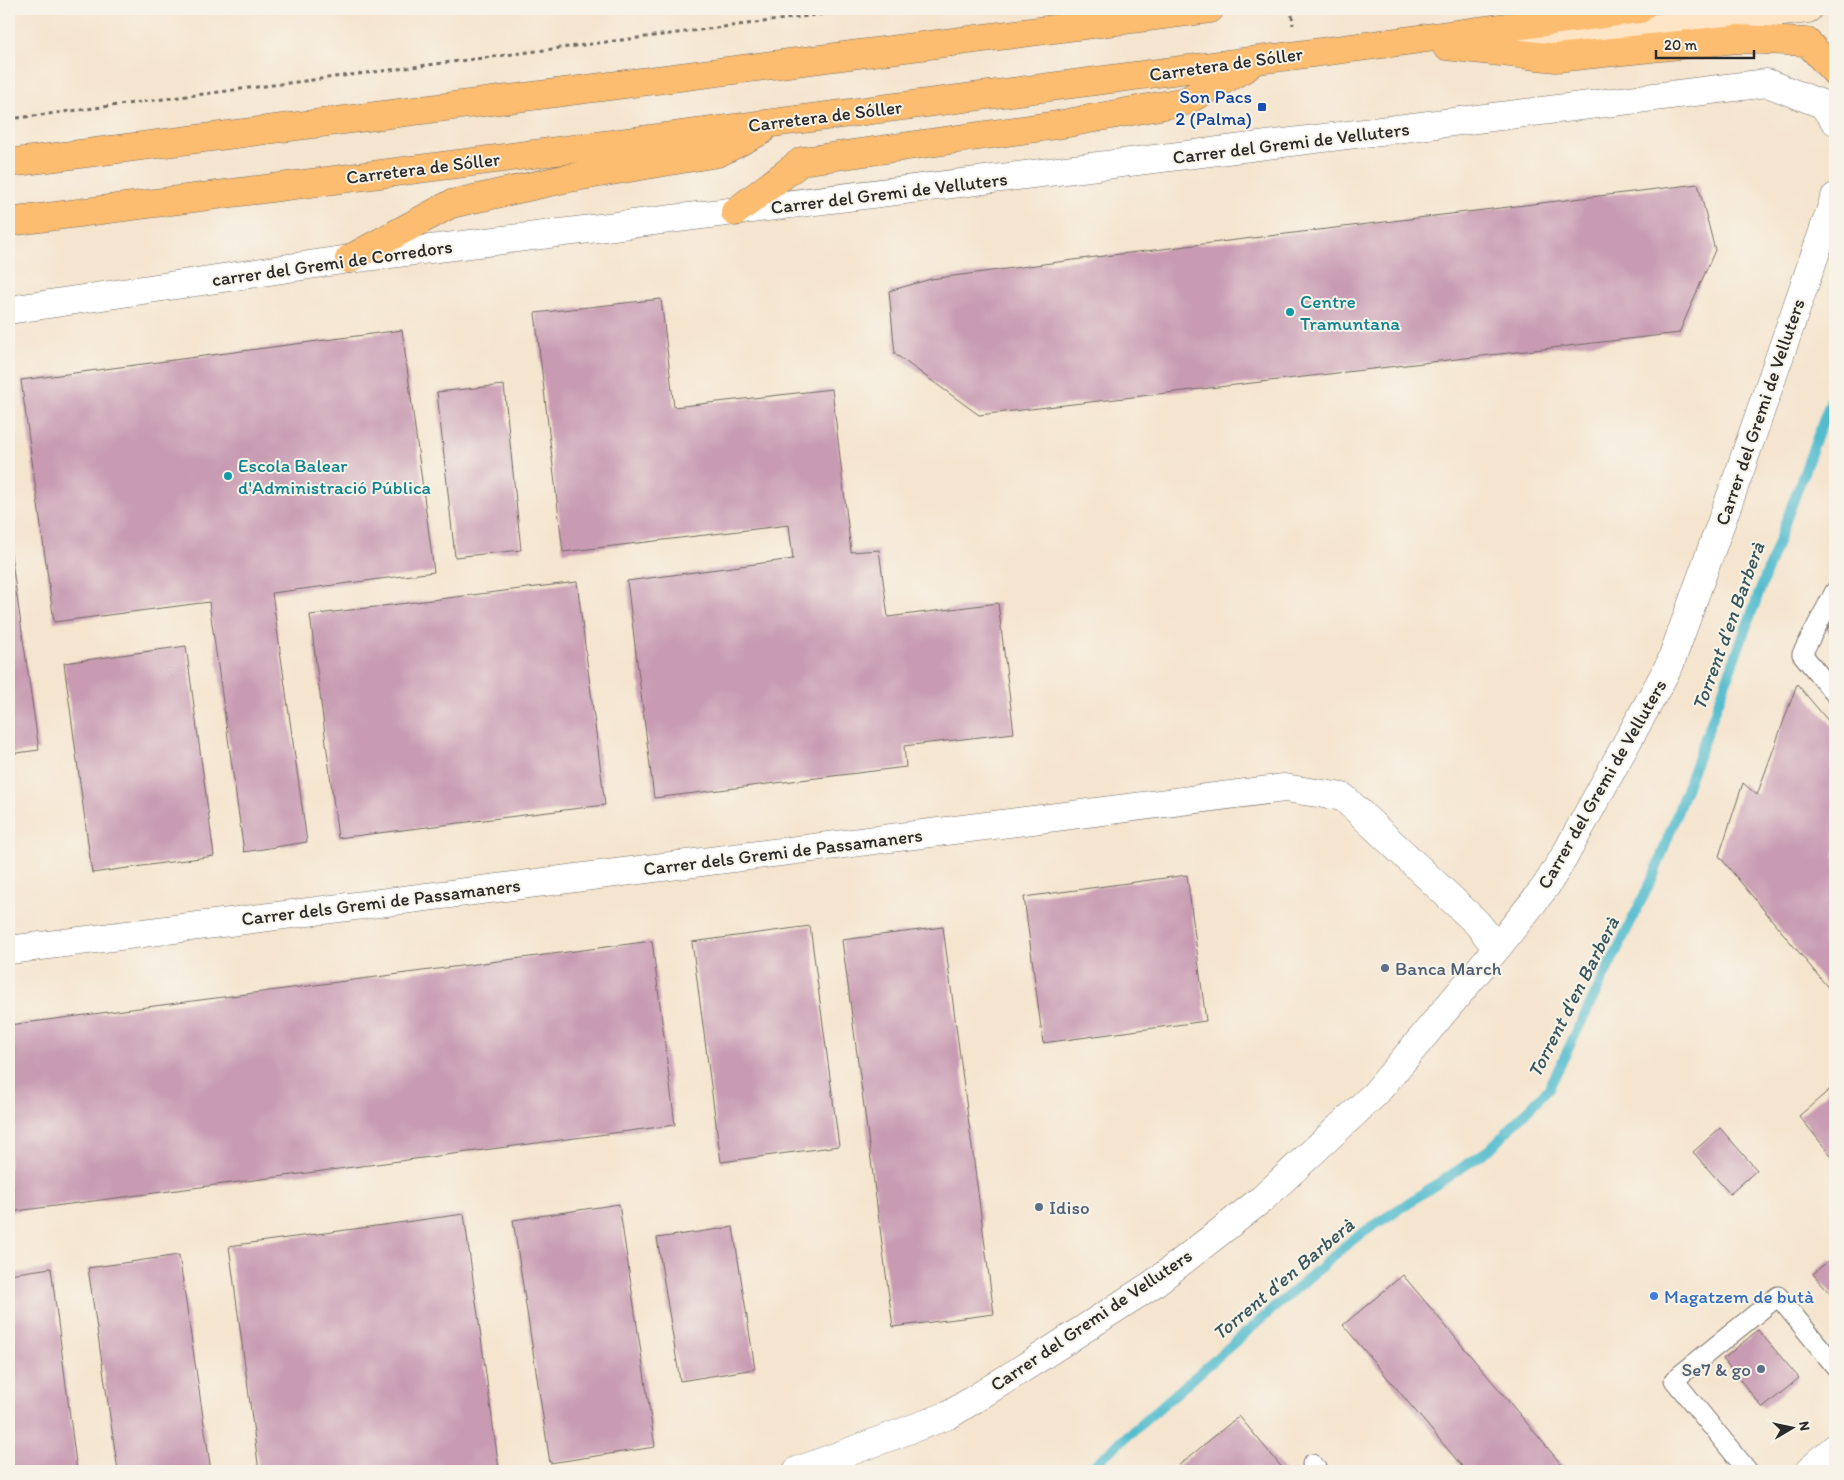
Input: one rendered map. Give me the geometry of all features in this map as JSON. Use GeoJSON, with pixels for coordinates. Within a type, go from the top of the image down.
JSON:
{"type":"FeatureCollection","features":[{"type":"Feature","properties":{"kind":"main road"},"geometry":{"type":"LineString","coordinates":[[9,163],[1210,9]]}},
{"type":"Feature","properties":{"kind":"main road","name":"Carretera de Sóller"},"geometry":{"type":"LineString","coordinates":[[9,222],[1640,9]]}},
{"type":"Feature","properties":{"kind":"main road"},"geometry":{"type":"LineString","coordinates":[[1405,41],[1556,58],[1737,39],[1807,42],[1835,72]]}},
{"type":"Feature","properties":{"kind":"main road"},"geometry":{"type":"LineString","coordinates":[[735,212],[802,161],[1057,125],[1186,101],[1260,60]]}},
{"type":"Feature","properties":{"kind":"main road"},"geometry":{"type":"LineString","coordinates":[[349,259],[451,204],[564,179],[718,153],[777,122]]}},
{"type":"Feature","properties":{"kind":"street"},"geometry":{"type":"LineString","coordinates":[[1405,41],[1536,43],[1808,9]]}},
{"type":"Feature","properties":{"kind":"street","name":"Carrer del Gremi de Velluters"},"geometry":{"type":"LineString","coordinates":[[735,212],[1767,83],[1822,104],[1835,121]]}},
{"type":"Feature","properties":{"kind":"street","name":"Carrer del Gremi de Velluters"},"geometry":{"type":"LineString","coordinates":[[797,1471],[949,1415],[1153,1284],[1262,1199],[1375,1094],[1496,948],[1546,886],[1564,858],[1670,664],[1835,197]]}},
{"type":"Feature","properties":{"kind":"street","name":"carrer del Gremi de Corredors"},"geometry":{"type":"LineString","coordinates":[[9,310],[349,259],[735,212]]}},
{"type":"Feature","properties":{"kind":"street","name":"Carrer dels Gremi de Passamaners"},"geometry":{"type":"LineString","coordinates":[[9,950],[1284,788],[1343,797],[1477,923],[1496,948]]}},
{"type":"Feature","properties":{"kind":"street"},"geometry":{"type":"LineString","coordinates":[[1809,1471],[1835,1448]]}},
{"type":"Feature","properties":{"kind":"lane"},"geometry":{"type":"LineString","coordinates":[[1835,591],[1802,654],[1835,694]]}},
{"type":"Feature","properties":{"kind":"lane"},"geometry":{"type":"LineString","coordinates":[[1748,1471],[1674,1380],[1778,1296],[1835,1366]]}},
{"type":"Feature","properties":{"kind":"path"},"geometry":{"type":"LineString","coordinates":[[9,119],[863,9]]}},
{"type":"Feature","properties":{"kind":"building","name":"Centre Tramuntana"},"geometry":{"type":"Polygon","coordinates":[[[1698,184],[1715,250],[1679,333],[979,415],[895,354],[889,291],[931,279],[1096,257],[1698,184]]]}},
{"type":"Feature","properties":{"kind":"building"},"geometry":{"type":"Polygon","coordinates":[[[661,299],[674,407],[832,389],[851,552],[879,550],[888,617],[998,603],[1014,733],[904,746],[906,767],[654,798],[627,581],[793,559],[789,525],[563,552],[535,313],[661,299]]]}},
{"type":"Feature","properties":{"kind":"building","name":"Escola Balear d'Administració Pública"},"geometry":{"type":"Polygon","coordinates":[[[402,330],[434,572],[272,593],[307,842],[244,852],[209,602],[54,622],[21,380],[402,330]]]}},
{"type":"Feature","properties":{"kind":"building"},"geometry":{"type":"Polygon","coordinates":[[[504,385],[521,550],[455,557],[437,392],[504,385]]]}},
{"type":"Feature","properties":{"kind":"building"},"geometry":{"type":"Polygon","coordinates":[[[9,541],[39,750],[9,754],[9,541]]]}},
{"type":"Feature","properties":{"kind":"building"},"geometry":{"type":"Polygon","coordinates":[[[577,582],[605,805],[338,838],[310,615],[577,582]]]}},
{"type":"Feature","properties":{"kind":"building"},"geometry":{"type":"Polygon","coordinates":[[[1835,615],[1835,640],[1827,630],[1835,615]]]}},
{"type":"Feature","properties":{"kind":"building"},"geometry":{"type":"Polygon","coordinates":[[[186,646],[214,856],[92,873],[64,663],[186,646]]]}},
{"type":"Feature","properties":{"kind":"building"},"geometry":{"type":"Polygon","coordinates":[[[1797,684],[1835,729],[1835,996],[1719,856],[1743,783],[1757,795],[1797,684]]]}},
{"type":"Feature","properties":{"kind":"building"},"geometry":{"type":"Polygon","coordinates":[[[1187,875],[1206,1021],[1043,1043],[1024,897],[1187,875]]]}},
{"type":"Feature","properties":{"kind":"building"},"geometry":{"type":"Polygon","coordinates":[[[810,926],[839,1146],[721,1162],[692,942],[810,926]]]}},
{"type":"Feature","properties":{"kind":"building"},"geometry":{"type":"Polygon","coordinates":[[[943,927],[994,1314],[893,1327],[842,940],[943,927]]]}},
{"type":"Feature","properties":{"kind":"building"},"geometry":{"type":"Polygon","coordinates":[[[652,941],[675,1125],[9,1212],[9,1025],[652,941]]]}},
{"type":"Feature","properties":{"kind":"building"},"geometry":{"type":"Polygon","coordinates":[[[1835,1085],[1835,1160],[1799,1116],[1835,1085]]]}},
{"type":"Feature","properties":{"kind":"building"},"geometry":{"type":"Polygon","coordinates":[[[1720,1128],[1757,1170],[1730,1194],[1693,1152],[1720,1128]]]}},
{"type":"Feature","properties":{"kind":"building"},"geometry":{"type":"Polygon","coordinates":[[[619,1204],[655,1447],[550,1463],[513,1220],[619,1204]]]}},
{"type":"Feature","properties":{"kind":"building"},"geometry":{"type":"Polygon","coordinates":[[[464,1214],[499,1469],[485,1471],[259,1471],[229,1246],[464,1214]]]}},
{"type":"Feature","properties":{"kind":"building"},"geometry":{"type":"Polygon","coordinates":[[[733,1227],[755,1369],[680,1381],[657,1238],[733,1227]]]}},
{"type":"Feature","properties":{"kind":"building"},"geometry":{"type":"Polygon","coordinates":[[[179,1255],[211,1471],[118,1471],[88,1268],[179,1255]]]}},
{"type":"Feature","properties":{"kind":"building"},"geometry":{"type":"Polygon","coordinates":[[[1830,1259],[1835,1265],[1835,1298],[1813,1274],[1830,1259]]]}},
{"type":"Feature","properties":{"kind":"building"},"geometry":{"type":"Polygon","coordinates":[[[51,1268],[77,1471],[9,1471],[9,1274],[51,1268]]]}},
{"type":"Feature","properties":{"kind":"building"},"geometry":{"type":"Polygon","coordinates":[[[1403,1275],[1567,1471],[1466,1471],[1343,1325],[1403,1275]]]}},
{"type":"Feature","properties":{"kind":"building","name":"Se7 & go"},"geometry":{"type":"Polygon","coordinates":[[[1758,1330],[1799,1378],[1763,1408],[1723,1359],[1758,1330]]]}},
{"type":"Feature","properties":{"kind":"building"},"geometry":{"type":"Polygon","coordinates":[[[1239,1416],[1285,1471],[1172,1471],[1239,1416]]]}},
{"type":"Feature","properties":{"kind":"waterway","name":"Torrent d'en Barberà"},"geometry":{"type":"LineString","coordinates":[[1087,1471],[1352,1240],[1490,1149],[1549,1088],[1654,875],[1835,389]]}},
{"type":"Feature","properties":{"kind":"place","name":"Son Pacs 2 (Palma)"},"geometry":{"type":"Point","coordinates":[1262,107]}},
{"type":"Feature","properties":{"kind":"place","name":"Centre Tramuntana"},"geometry":{"type":"Point","coordinates":[1290,312]}},
{"type":"Feature","properties":{"kind":"place","name":"Escola Balear d'Administració Pública"},"geometry":{"type":"Point","coordinates":[228,476]}},
{"type":"Feature","properties":{"kind":"place","name":"Banca March"},"geometry":{"type":"Point","coordinates":[1385,968]}},
{"type":"Feature","properties":{"kind":"place","name":"Idiso"},"geometry":{"type":"Point","coordinates":[1039,1207]}},
{"type":"Feature","properties":{"kind":"place","name":"Magatzem de butà"},"geometry":{"type":"Point","coordinates":[1654,1296]}},
{"type":"Feature","properties":{"kind":"place","name":"Se7 & go"},"geometry":{"type":"Point","coordinates":[1761,1369]}}]}
